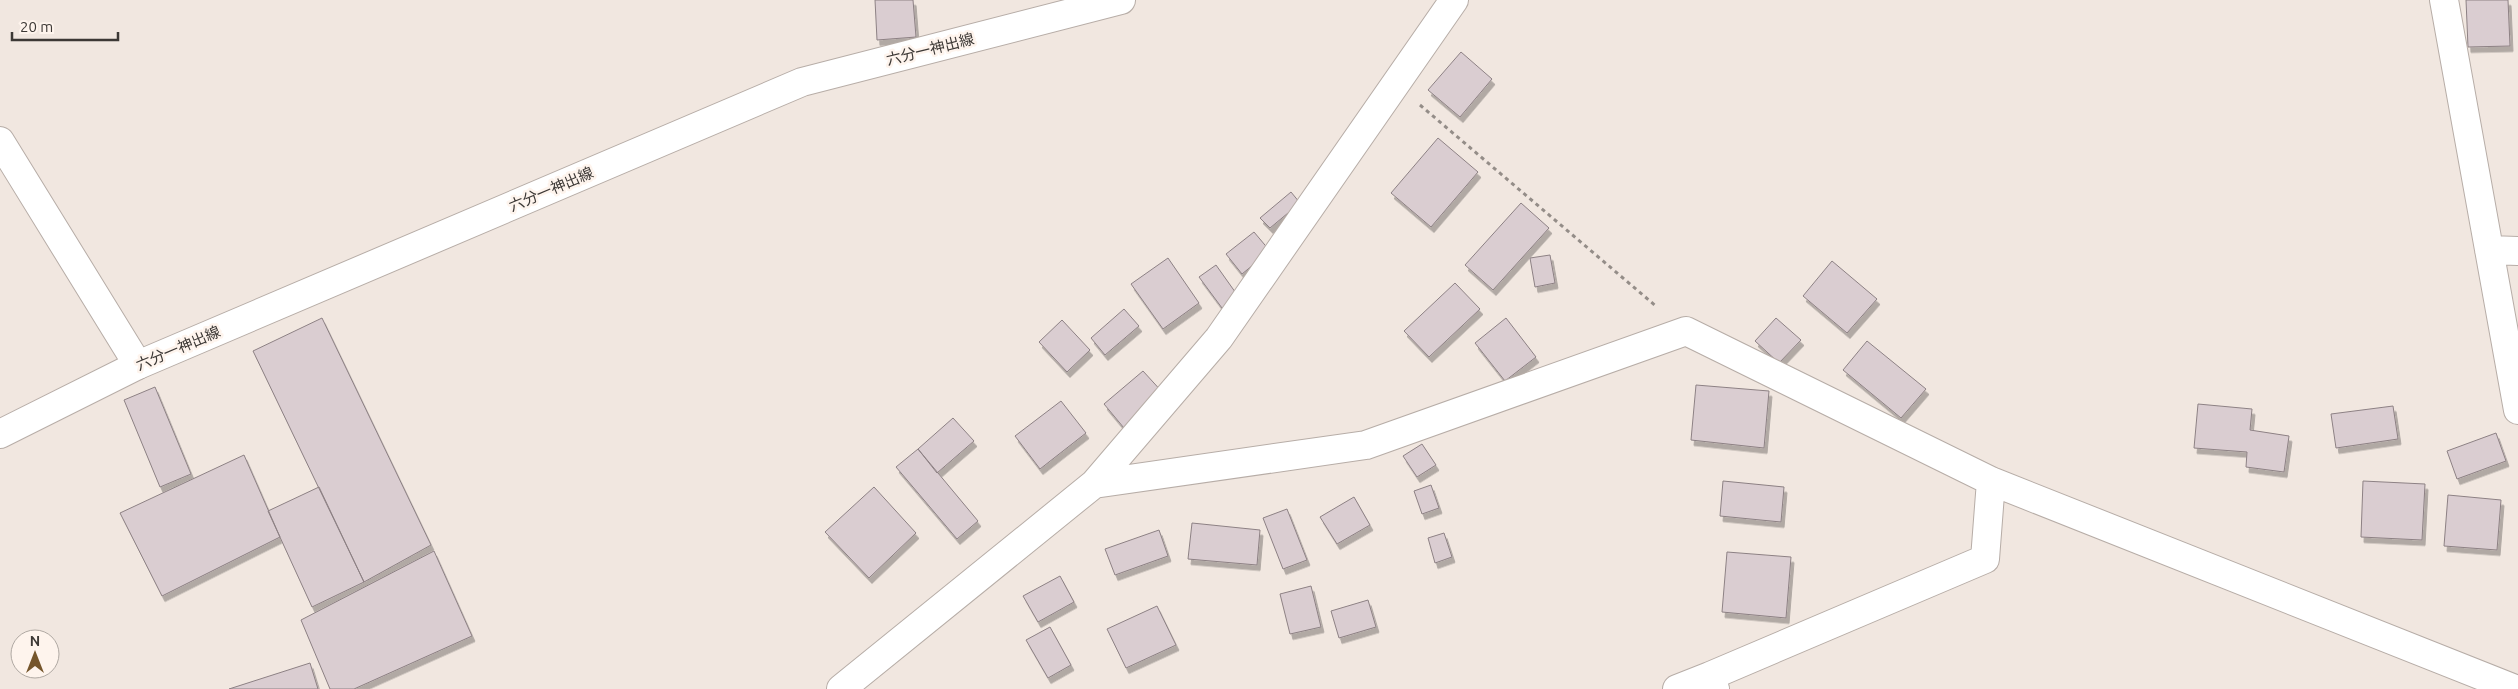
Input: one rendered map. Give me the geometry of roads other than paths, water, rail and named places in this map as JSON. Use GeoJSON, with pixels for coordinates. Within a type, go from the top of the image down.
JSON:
{"type":"FeatureCollection","features":[{"type":"Feature","properties":{"kind":"street","name":"六分一神出線"},"geometry":{"type":"LineString","coordinates":[[0,434],[138,365],[802,82],[1121,0]]}},
{"type":"Feature","properties":{"kind":"street"},"geometry":{"type":"LineString","coordinates":[[841,689],[1094,484],[1218,338],[1454,0]]}},
{"type":"Feature","properties":{"kind":"street"},"geometry":{"type":"LineString","coordinates":[[2444,0],[2518,410]]}},
{"type":"Feature","properties":{"kind":"street"},"geometry":{"type":"LineString","coordinates":[[0,141],[138,365]]}},
{"type":"Feature","properties":{"kind":"street"},"geometry":{"type":"LineString","coordinates":[[2489,250],[2518,251]]}},
{"type":"Feature","properties":{"kind":"street"},"geometry":{"type":"LineString","coordinates":[[1094,484],[1366,445],[1686,331],[1991,481],[2515,689]]}},
{"type":"Feature","properties":{"kind":"street"},"geometry":{"type":"LineString","coordinates":[[1678,689],[1712,683],[1984,559],[1991,481]]}}]}
